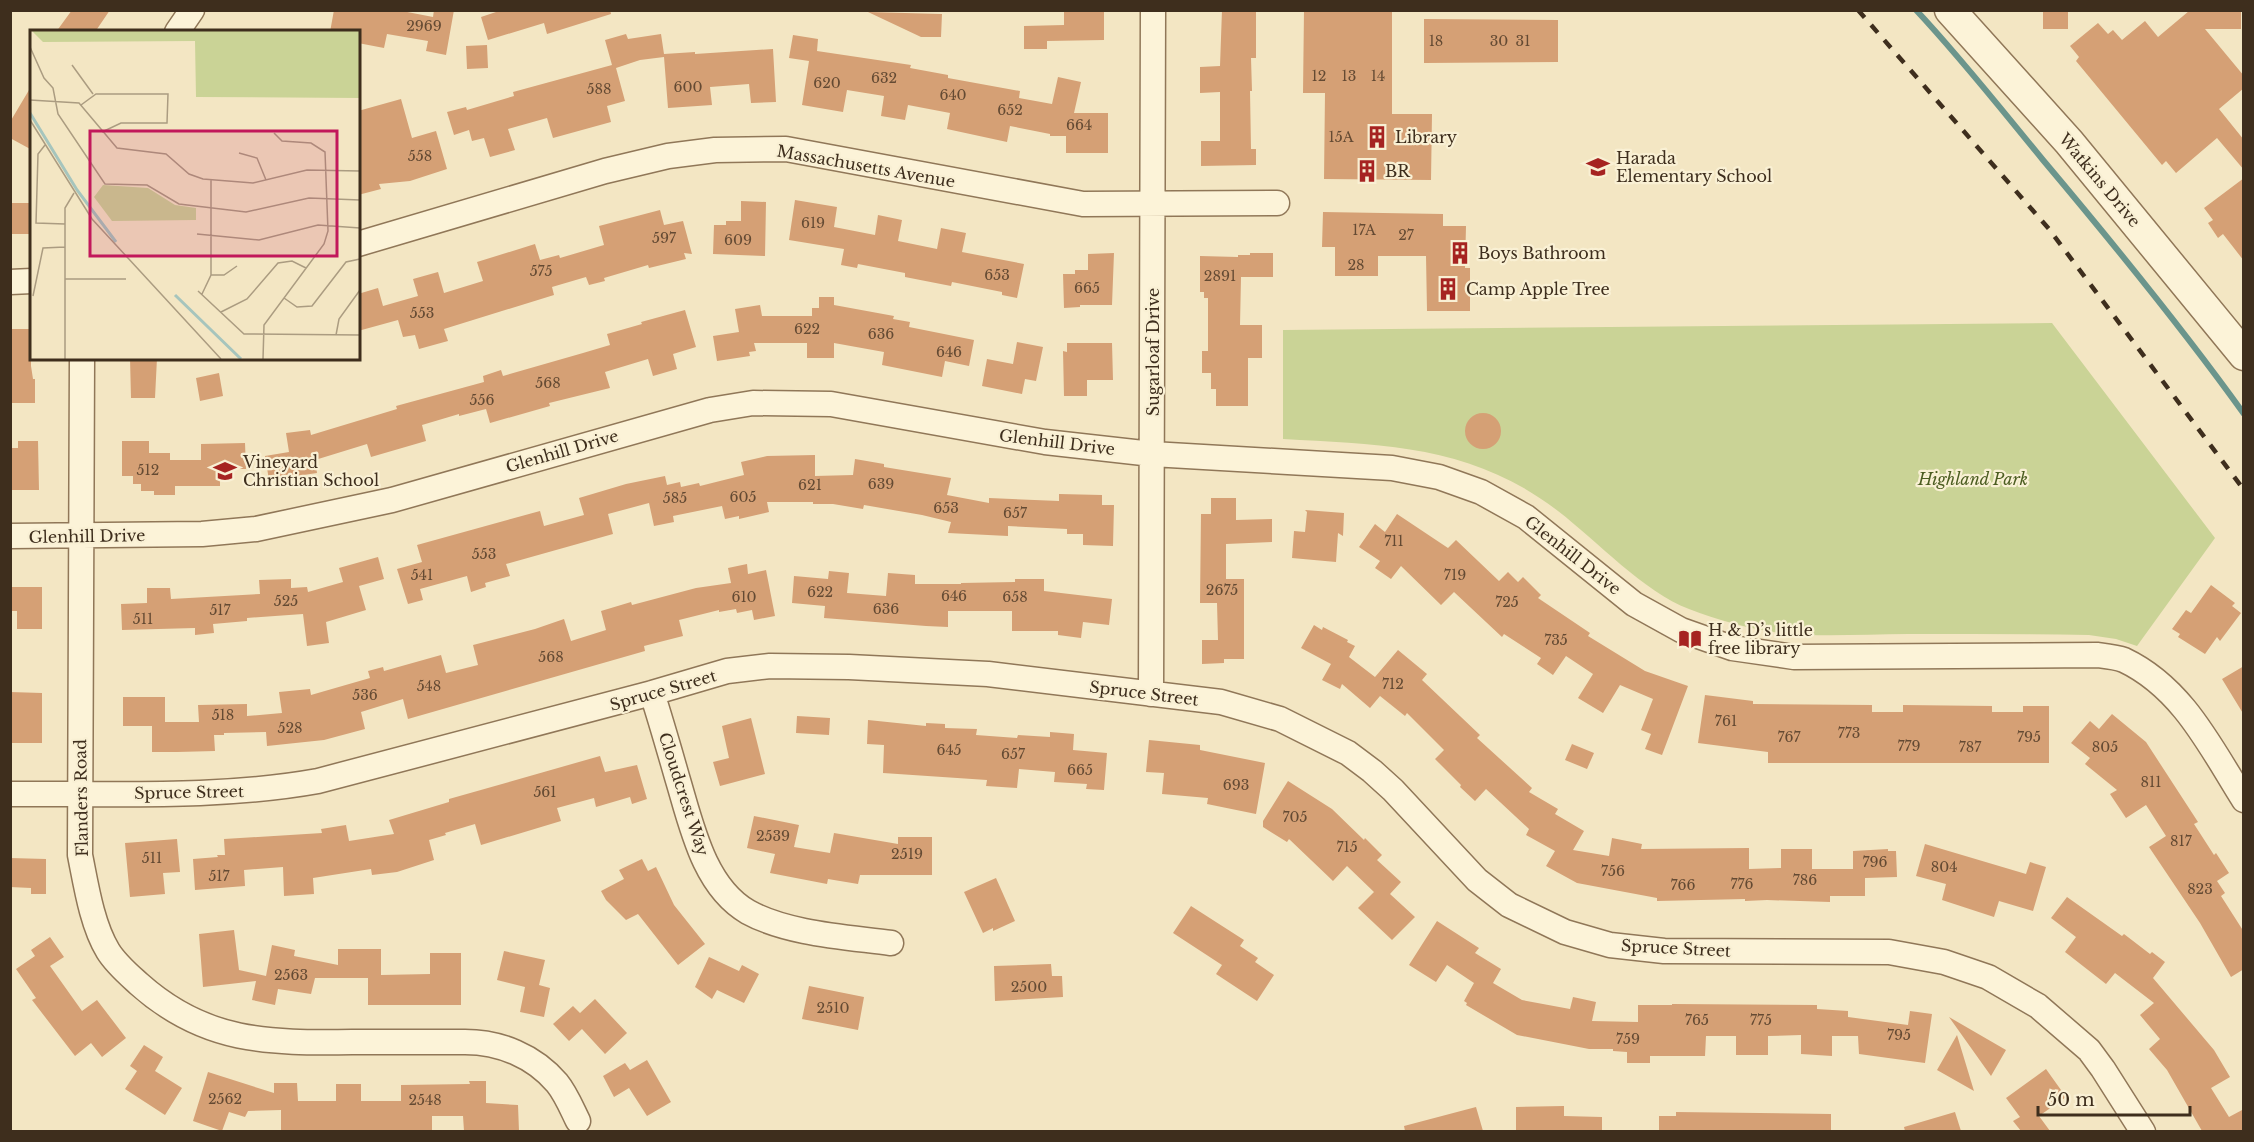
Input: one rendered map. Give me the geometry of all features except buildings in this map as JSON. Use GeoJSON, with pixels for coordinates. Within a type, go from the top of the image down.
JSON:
{"type":"FeatureCollection","features":[{"type":"Feature","properties":{"kind":"street"},"geometry":{"type":"LineString","coordinates":[[178,30],[192,10]]}},
{"type":"Feature","properties":{"kind":"street","name":"Sugarloaf Drive"},"geometry":{"type":"LineString","coordinates":[[1151,694],[1153,10]]}},
{"type":"Feature","properties":{"kind":"street","name":"Watkins Drive"},"geometry":{"type":"LineString","coordinates":[[1950,10],[2069,142],[2241,343]]}},
{"type":"Feature","properties":{"kind":"street","name":"Massachusetts Avenue"},"geometry":{"type":"LineString","coordinates":[[360,243],[605,171],[668,156],[716,150],[786,149],[1083,204],[1277,203]]}},
{"type":"Feature","properties":{"kind":"street"},"geometry":{"type":"LineString","coordinates":[[10,282],[30,281]]}},
{"type":"Feature","properties":{"kind":"street","name":"Flanders Road"},"geometry":{"type":"LineString","coordinates":[[82,360],[80,855],[87,891],[108,950],[124,971],[160,1002],[196,1022],[224,1032],[281,1043],[465,1042],[501,1046],[541,1068],[558,1084],[578,1121]]}},
{"type":"Feature","properties":{"kind":"street","name":"Glenhill Drive"},"geometry":{"type":"LineString","coordinates":[[10,536],[202,534],[256,529],[317,518],[392,500],[710,410],[753,403],[831,404],[1045,442],[1152,454],[1392,468],[1439,477],[1481,492],[1526,517],[1634,604],[1681,630],[1732,648],[1794,657],[2097,655],[2122,659],[2149,675],[2184,707],[2201,730],[2244,800]]}},
{"type":"Feature","properties":{"kind":"street","name":"Spruce Street"},"geometry":{"type":"LineString","coordinates":[[10,794],[226,792],[273,789],[318,781],[727,671],[770,666],[804,665],[988,674],[1221,702],[1258,712],[1299,728],[1348,753],[1393,790],[1477,880],[1509,905],[1565,932],[1610,945],[1646,950],[1889,952],[1944,962],[1988,977],[2038,1006],[2089,1050],[2143,1131]]}},
{"type":"Feature","properties":{"kind":"street","name":"Cloudcrest Way"},"geometry":{"type":"LineString","coordinates":[[652,693],[690,821],[703,855],[716,879],[731,899],[749,912],[772,922],[803,930],[891,943]]}},
{"type":"Feature","properties":{"kind":"green space","name":"Highland Park"},"geometry":{"type":"Polygon","coordinates":[[[2052,323],[2215,538],[2137,646],[2116,639],[2089,635],[1804,635],[1777,633],[1738,625],[1689,609],[1655,591],[1558,511],[1526,489],[1493,473],[1427,452],[1393,447],[1283,439],[1283,330],[2052,323]]]}},
{"type":"Feature","properties":{"kind":"waterway"},"geometry":{"type":"LineString","coordinates":[[1916,10],[1965,65],[2120,253],[2244,414]]}},
{"type":"Feature","properties":{"kind":"railway"},"geometry":{"type":"LineString","coordinates":[[1858,10],[2049,229],[2244,490]]}},
{"type":"Feature","properties":{"kind":"place","name":"Library"},"geometry":{"type":"Point","coordinates":[1377,137]}},
{"type":"Feature","properties":{"kind":"place","name":"Harada Elementary School"},"geometry":{"type":"Point","coordinates":[1598,167]}},
{"type":"Feature","properties":{"kind":"place","name":"BR"},"geometry":{"type":"Point","coordinates":[1367,171]}},
{"type":"Feature","properties":{"kind":"place","name":"Boys Bathroom"},"geometry":{"type":"Point","coordinates":[1460,253]}},
{"type":"Feature","properties":{"kind":"place","name":"Camp Apple Tree"},"geometry":{"type":"Point","coordinates":[1448,289]}},
{"type":"Feature","properties":{"kind":"place","name":"Vineyard Christian School"},"geometry":{"type":"Point","coordinates":[225,471]}},
{"type":"Feature","properties":{"kind":"place","name":"H & D’s little free library"},"geometry":{"type":"Point","coordinates":[1690,639]}}]}
